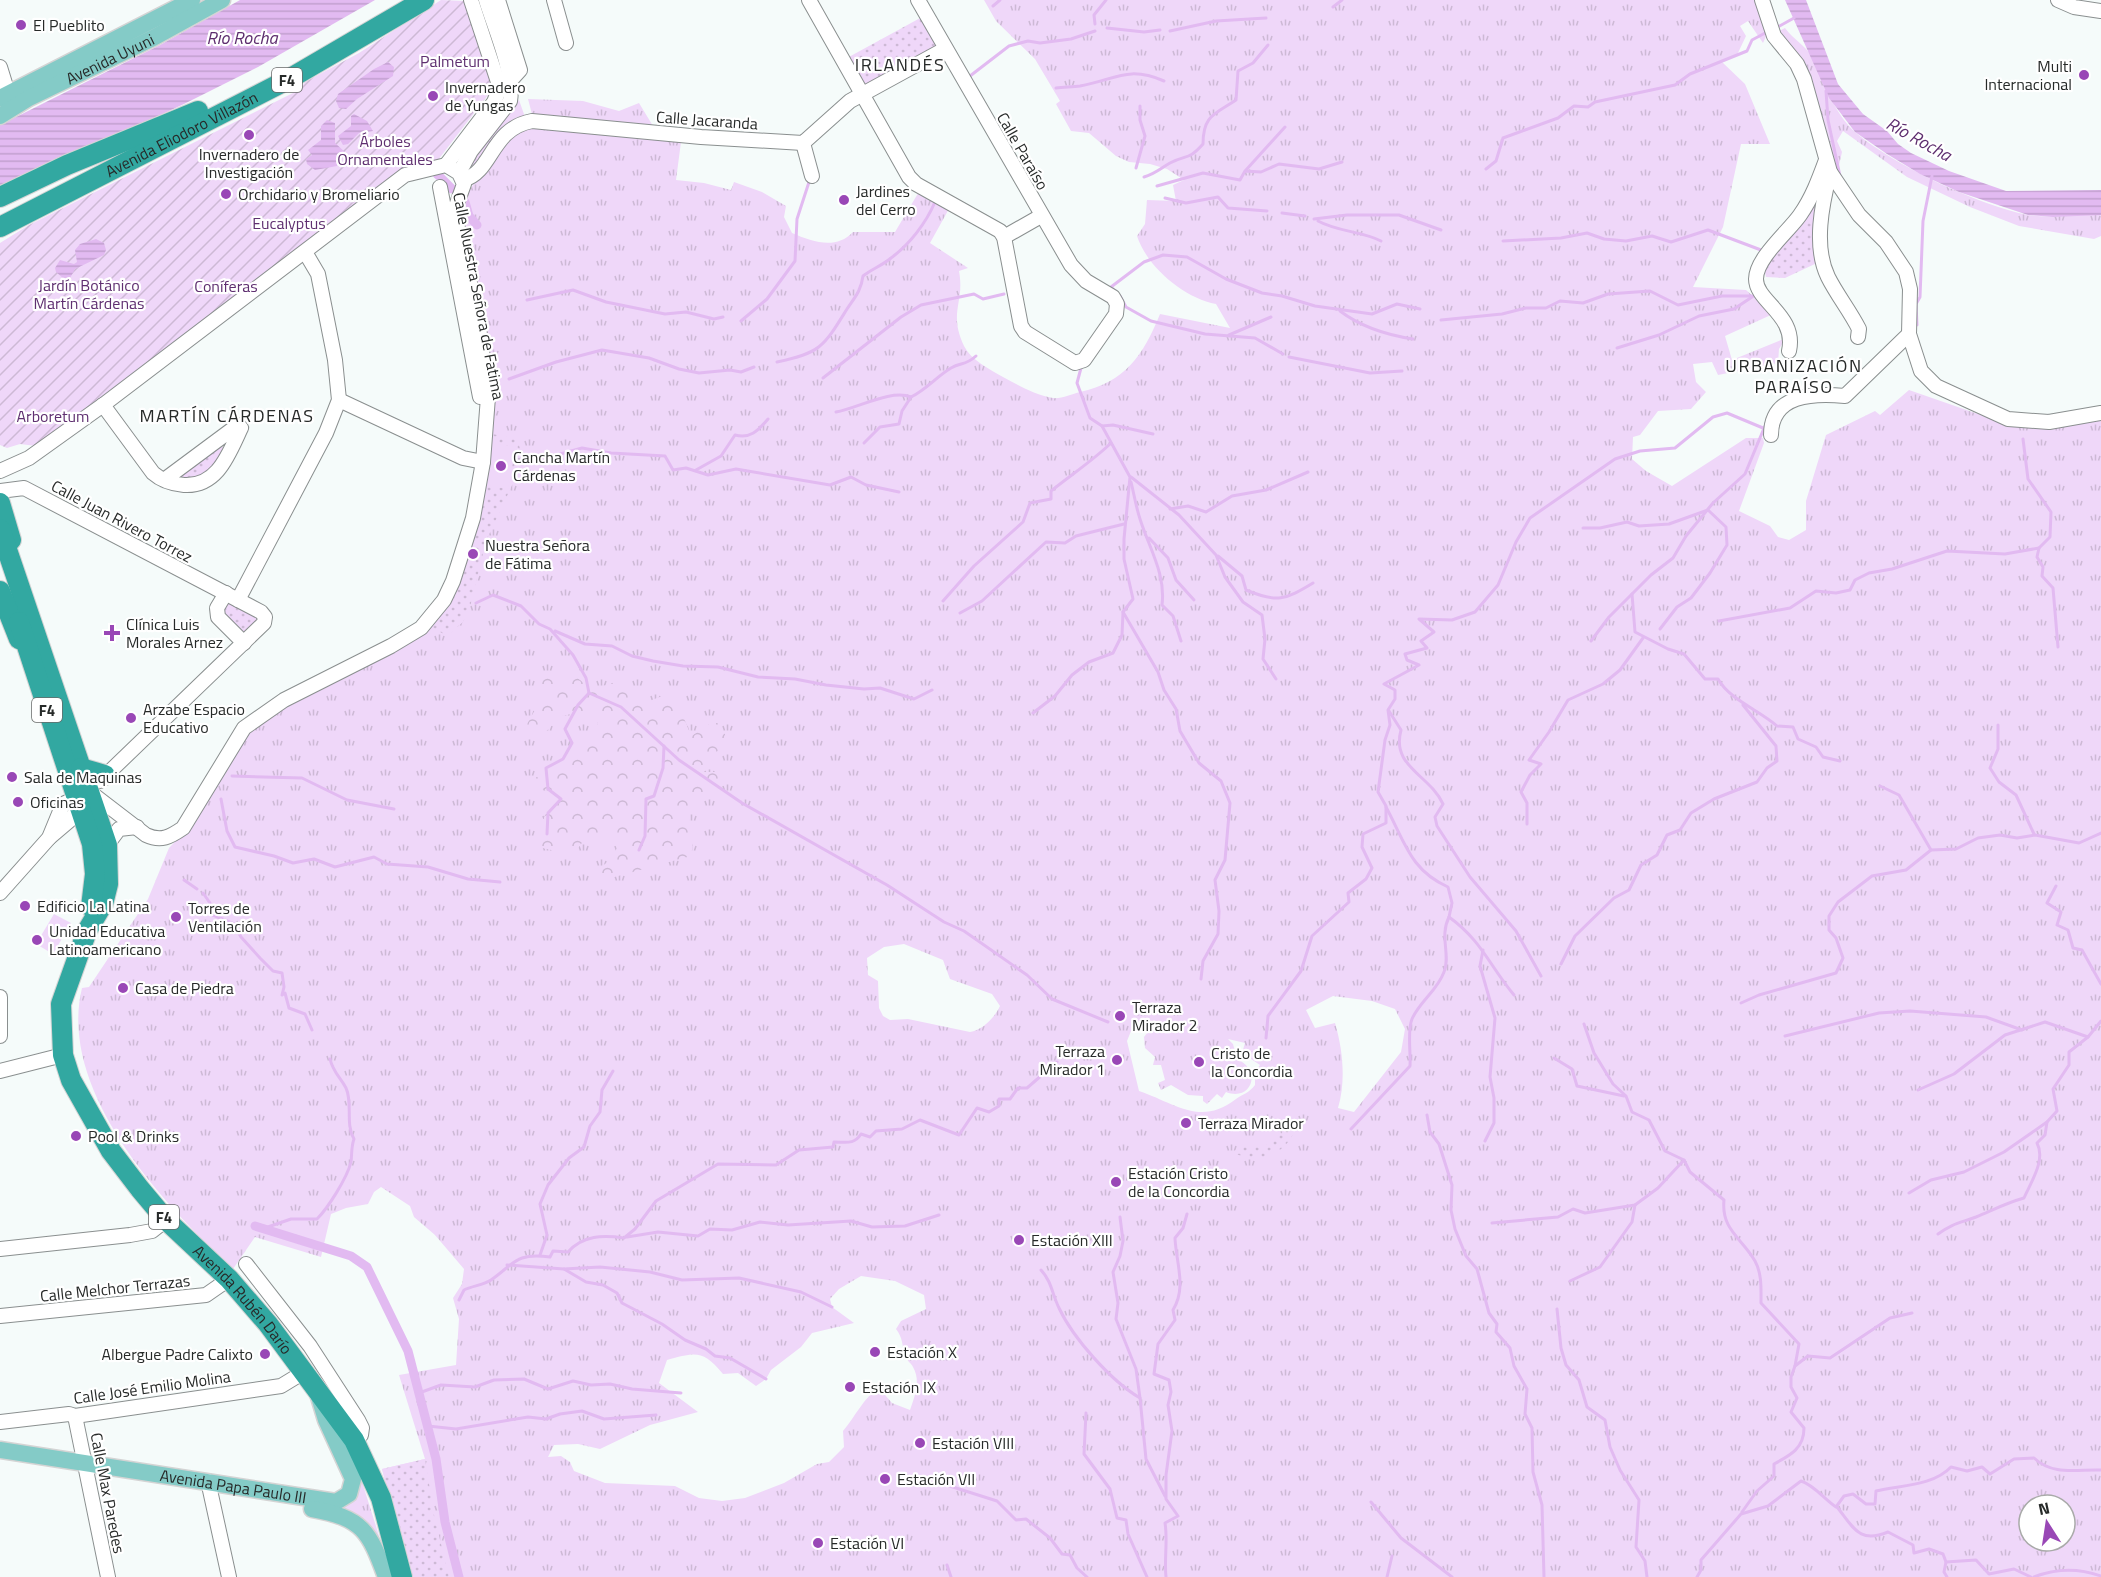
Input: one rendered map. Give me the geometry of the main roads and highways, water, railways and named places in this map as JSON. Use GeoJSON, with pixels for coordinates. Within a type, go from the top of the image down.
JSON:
{"type":"FeatureCollection","features":[{"type":"Feature","properties":{"kind":"highway","name":"Avenida Eliodoro Villazón"},"geometry":{"type":"LineString","coordinates":[[178,121],[281,71],[403,0]]}},
{"type":"Feature","properties":{"kind":"highway","name":"Avenida Eliodoro Villazón"},"geometry":{"type":"LineString","coordinates":[[0,227],[289,79],[424,0]]}},
{"type":"Feature","properties":{"kind":"highway","name":"F4"},"geometry":{"type":"LineString","coordinates":[[0,197],[67,165],[178,121]]}},
{"type":"Feature","properties":{"kind":"highway"},"geometry":{"type":"LineString","coordinates":[[0,207],[68,174],[128,150],[178,121]]}},
{"type":"Feature","properties":{"kind":"highway"},"geometry":{"type":"LineString","coordinates":[[0,216],[69,183],[145,153]]}},
{"type":"Feature","properties":{"kind":"highway"},"geometry":{"type":"LineString","coordinates":[[0,503],[40,626],[34,650],[16,635],[4,612],[0,591]]}},
{"type":"Feature","properties":{"kind":"highway","name":"F4"},"geometry":{"type":"LineString","coordinates":[[0,529],[32,629],[34,650]]}},
{"type":"Feature","properties":{"kind":"highway","name":"F4"},"geometry":{"type":"LineString","coordinates":[[0,562],[49,691],[75,769],[77,800]]}},
{"type":"Feature","properties":{"kind":"highway"},"geometry":{"type":"LineString","coordinates":[[77,800],[75,769],[105,775]]}},
{"type":"Feature","properties":{"kind":"highway","name":"Avenida Rubén Darío"},"geometry":{"type":"LineString","coordinates":[[77,800],[107,845],[108,884],[103,904],[87,931]]}},
{"type":"Feature","properties":{"kind":"highway","name":"Avenida Rubén Darío"},"geometry":{"type":"LineString","coordinates":[[77,800],[89,833],[94,861],[93,896],[87,931],[61,1004],[63,1055],[75,1088],[111,1151],[166,1220],[229,1279],[268,1324],[354,1440],[381,1498],[402,1577]]}},
{"type":"Feature","properties":{"kind":"main road","name":"Avenida Uyuni"},"geometry":{"type":"LineString","coordinates":[[3,96],[192,0]]}},
{"type":"Feature","properties":{"kind":"main road","name":"Avenida Uyuni"},"geometry":{"type":"LineString","coordinates":[[0,116],[29,98],[153,38],[222,0]]}},
{"type":"Feature","properties":{"kind":"main road"},"geometry":{"type":"LineString","coordinates":[[0,109],[29,98]]}},
{"type":"Feature","properties":{"kind":"main road","name":"Avenida Papa Paulo III"},"geometry":{"type":"LineString","coordinates":[[0,1461],[87,1469],[209,1487],[336,1502],[346,1497],[353,1479],[310,1379]]}},
{"type":"Feature","properties":{"kind":"main road","name":"Avenida Papa Paulo III"},"geometry":{"type":"LineString","coordinates":[[0,1450],[87,1469]]}},
{"type":"Feature","properties":{"kind":"main road","name":"Avenida Papa Paulo III"},"geometry":{"type":"LineString","coordinates":[[209,1487],[332,1513],[355,1521],[374,1543],[386,1577]]}},
{"type":"Feature","properties":{"kind":"water","name":"Río Rocha"},"geometry":{"type":"Polygon","coordinates":[[[240,0],[375,0],[258,67],[184,104],[0,189],[0,125],[160,45],[240,0]]]}},
{"type":"Feature","properties":{"kind":"water","name":"Río Rocha"},"geometry":{"type":"Polygon","coordinates":[[[1785,0],[1806,0],[1838,84],[1863,114],[1887,131],[1898,144],[1911,153],[1949,171],[2006,191],[2101,190],[2101,215],[2053,217],[2028,215],[1959,192],[1920,174],[1887,154],[1855,132],[1829,98],[1785,0]]]}},
{"type":"Feature","properties":{"kind":"water"},"geometry":{"type":"Polygon","coordinates":[[[388,62],[394,67],[393,76],[357,99],[346,109],[339,108],[336,101],[338,94],[388,62]]]}},
{"type":"Feature","properties":{"kind":"water"},"geometry":{"type":"Polygon","coordinates":[[[354,114],[367,121],[373,131],[359,133],[348,144],[343,145],[338,136],[351,126],[351,116],[354,114]]]}},
{"type":"Feature","properties":{"kind":"water"},"geometry":{"type":"Polygon","coordinates":[[[327,120],[335,123],[335,143],[345,152],[339,158],[337,166],[315,170],[307,164],[306,159],[312,155],[308,150],[321,140],[321,126],[327,120]]]}},
{"type":"Feature","properties":{"kind":"water"},"geometry":{"type":"Polygon","coordinates":[[[96,239],[104,243],[106,250],[104,255],[75,269],[70,278],[64,279],[56,272],[55,268],[60,260],[74,264],[77,262],[75,250],[80,244],[96,239]]]}},
{"type":"Feature","properties":{"kind":"waterway"},"geometry":{"type":"LineString","coordinates":[[993,6],[1000,0]]}},
{"type":"Feature","properties":{"kind":"waterway"},"geometry":{"type":"LineString","coordinates":[[1095,24],[1094,15],[1106,0]]}},
{"type":"Feature","properties":{"kind":"waterway"},"geometry":{"type":"LineString","coordinates":[[1333,7],[1342,0]]}},
{"type":"Feature","properties":{"kind":"waterway"},"geometry":{"type":"LineString","coordinates":[[1170,31],[1216,21],[1266,18]]}},
{"type":"Feature","properties":{"kind":"waterway"},"geometry":{"type":"LineString","coordinates":[[1776,28],[1794,18]]}},
{"type":"Feature","properties":{"kind":"waterway"},"geometry":{"type":"LineString","coordinates":[[1107,28],[1144,32],[1160,30]]}},
{"type":"Feature","properties":{"kind":"waterway"},"geometry":{"type":"LineString","coordinates":[[970,76],[1009,46],[1028,41],[1040,43],[1071,39],[1095,31]]}},
{"type":"Feature","properties":{"kind":"waterway"},"geometry":{"type":"LineString","coordinates":[[1486,169],[1496,161],[1503,138],[1558,118],[1574,106],[1588,107],[1595,102],[1675,85],[1690,74],[1747,51],[1752,40],[1767,32]]}},
{"type":"Feature","properties":{"kind":"waterway"},"geometry":{"type":"LineString","coordinates":[[1144,177],[1190,155],[1203,144],[1208,121],[1216,112],[1236,100],[1238,71],[1253,63],[1268,45]]}},
{"type":"Feature","properties":{"kind":"waterway"},"geometry":{"type":"LineString","coordinates":[[1056,88],[1080,86],[1130,74],[1151,76],[1164,81]]}},
{"type":"Feature","properties":{"kind":"waterway"},"geometry":{"type":"LineString","coordinates":[[1826,91],[1828,120],[1840,176]]}},
{"type":"Feature","properties":{"kind":"waterway"},"geometry":{"type":"LineString","coordinates":[[1136,168],[1145,136],[1140,120],[1140,106]]}},
{"type":"Feature","properties":{"kind":"waterway"},"geometry":{"type":"LineString","coordinates":[[1246,170],[1285,127]]}},
{"type":"Feature","properties":{"kind":"waterway"},"geometry":{"type":"LineString","coordinates":[[1157,186],[1203,173],[1240,180],[1245,171],[1261,172],[1279,164],[1319,169],[1342,162]]}},
{"type":"Feature","properties":{"kind":"waterway"},"geometry":{"type":"LineString","coordinates":[[437,174],[452,189]]}},
{"type":"Feature","properties":{"kind":"waterway"},"geometry":{"type":"LineString","coordinates":[[1917,325],[1916,304],[1920,297],[1923,221],[1932,176]]}},
{"type":"Feature","properties":{"kind":"waterway"},"geometry":{"type":"LineString","coordinates":[[741,321],[767,299],[795,261],[797,219],[810,179]]}},
{"type":"Feature","properties":{"kind":"waterway"},"geometry":{"type":"LineString","coordinates":[[1165,198],[1186,203],[1218,197],[1228,208],[1267,211]]}},
{"type":"Feature","properties":{"kind":"waterway"},"geometry":{"type":"LineString","coordinates":[[465,202],[469,216],[477,225]]}},
{"type":"Feature","properties":{"kind":"waterway"},"geometry":{"type":"LineString","coordinates":[[777,362],[812,351],[826,340],[857,294],[863,276],[888,260],[911,240],[935,202]]}},
{"type":"Feature","properties":{"kind":"waterway"},"geometry":{"type":"LineString","coordinates":[[1282,213],[1305,216]]}},
{"type":"Feature","properties":{"kind":"waterway"},"geometry":{"type":"LineString","coordinates":[[1314,219],[1347,215],[1399,215],[1441,230]]}},
{"type":"Feature","properties":{"kind":"waterway"},"geometry":{"type":"LineString","coordinates":[[1318,221],[1381,241]]}},
{"type":"Feature","properties":{"kind":"waterway"},"geometry":{"type":"LineString","coordinates":[[1503,241],[1561,238],[1587,233],[1604,239],[1626,241],[1652,236],[1671,242],[1708,230],[1761,250]]}},
{"type":"Feature","properties":{"kind":"waterway"},"geometry":{"type":"LineString","coordinates":[[1115,291],[1111,287],[1144,262],[1163,255],[1187,257],[1226,279],[1262,293],[1282,296],[1315,306],[1372,314],[1397,304],[1420,309]]}},
{"type":"Feature","properties":{"kind":"waterway"},"geometry":{"type":"LineString","coordinates":[[527,300],[573,290],[606,302],[665,314],[686,312],[714,319],[723,317]]}},
{"type":"Feature","properties":{"kind":"waterway"},"geometry":{"type":"LineString","coordinates":[[1441,320],[1502,314],[1526,308],[1546,308],[1560,301],[1583,303],[1608,294],[1650,291],[1678,305],[1722,296],[1754,296]]}},
{"type":"Feature","properties":{"kind":"waterway"},"geometry":{"type":"LineString","coordinates":[[823,378],[901,317],[921,305],[974,294],[983,299],[1004,294]]}},
{"type":"Feature","properties":{"kind":"waterway"},"geometry":{"type":"LineString","coordinates":[[1120,296],[1126,307],[1151,321],[1205,334],[1255,338],[1283,354]]}},
{"type":"Feature","properties":{"kind":"waterway"},"geometry":{"type":"LineString","coordinates":[[1617,348],[1659,335],[1699,316],[1734,309],[1752,297]]}},
{"type":"Feature","properties":{"kind":"waterway"},"geometry":{"type":"LineString","coordinates":[[1340,311],[1375,330],[1413,339]]}},
{"type":"Feature","properties":{"kind":"waterway"},"geometry":{"type":"LineString","coordinates":[[1229,335],[1271,317]]}},
{"type":"Feature","properties":{"kind":"waterway"},"geometry":{"type":"LineString","coordinates":[[509,379],[556,362],[602,350],[649,358],[679,369],[699,373],[730,370],[741,372],[754,367]]}},
{"type":"Feature","properties":{"kind":"waterway"},"geometry":{"type":"LineString","coordinates":[[836,412],[884,397],[894,395],[911,397],[951,368],[976,356]]}},
{"type":"Feature","properties":{"kind":"waterway"},"geometry":{"type":"LineString","coordinates":[[1289,357],[1370,373],[1402,371]]}},
{"type":"Feature","properties":{"kind":"waterway"},"geometry":{"type":"LineString","coordinates":[[1033,713],[1055,696],[1072,675],[1089,662],[1113,653],[1122,635],[1123,612],[1133,599],[1124,559],[1130,477],[1102,426],[1090,418],[1077,383],[1081,368]]}},
{"type":"Feature","properties":{"kind":"waterway"},"geometry":{"type":"LineString","coordinates":[[864,443],[880,427],[899,424],[902,411],[911,397]]}},
{"type":"Feature","properties":{"kind":"waterway"},"geometry":{"type":"LineString","coordinates":[[1266,1038],[1268,1016],[1301,971],[1312,936],[1349,902],[1348,893],[1366,879],[1372,868],[1362,847],[1363,834],[1386,823],[1386,806],[1378,792],[1385,740],[1390,725],[1388,710],[1395,699],[1395,690],[1384,684],[1419,665],[1407,660],[1405,654],[1427,648],[1421,641],[1434,632],[1419,619],[1452,620],[1475,612],[1498,585],[1516,542],[1530,518],[1615,459],[1640,451],[1675,448],[1713,417],[1727,413],[1763,428]]}},
{"type":"Feature","properties":{"kind":"waterway"},"geometry":{"type":"LineString","coordinates":[[696,470],[721,456],[735,435],[749,435],[768,419]]}},
{"type":"Feature","properties":{"kind":"waterway"},"geometry":{"type":"LineString","coordinates":[[1591,641],[1609,617],[1651,575],[1673,558],[1686,536],[1713,503],[1745,474],[1767,421]]}},
{"type":"Feature","properties":{"kind":"waterway"},"geometry":{"type":"LineString","coordinates":[[1102,426],[1113,425],[1153,434]]}},
{"type":"Feature","properties":{"kind":"waterway"},"geometry":{"type":"LineString","coordinates":[[2023,439],[2028,479],[2051,512],[2050,537],[2039,548],[2037,557],[2043,567],[2042,576],[2053,588],[2058,647]]}},
{"type":"Feature","properties":{"kind":"waterway"},"geometry":{"type":"LineString","coordinates":[[943,601],[974,566],[1023,522],[1030,503],[1051,499],[1051,491],[1110,444]]}},
{"type":"Feature","properties":{"kind":"waterway"},"geometry":{"type":"LineString","coordinates":[[524,457],[546,458],[582,448],[611,453],[665,456],[673,470],[686,468],[708,475],[736,469],[830,485],[851,477],[866,485],[899,492]]}},
{"type":"Feature","properties":{"kind":"waterway"},"geometry":{"type":"LineString","coordinates":[[1170,509],[1188,506],[1206,512],[1232,496],[1266,490],[1308,472]]}},
{"type":"Feature","properties":{"kind":"waterway"},"geometry":{"type":"LineString","coordinates":[[1131,477],[1179,515],[1216,555],[1225,577],[1243,602],[1262,615],[1265,639],[1263,659],[1276,679]]}},
{"type":"Feature","properties":{"kind":"waterway"},"geometry":{"type":"LineString","coordinates":[[1131,482],[1140,519],[1162,583],[1162,605],[1173,616],[1181,641]]}},
{"type":"Feature","properties":{"kind":"waterway"},"geometry":{"type":"LineString","coordinates":[[1583,528],[1600,528],[1627,522],[1639,526],[1669,524],[1708,510],[1726,527],[1727,545],[1710,573],[1691,598],[1677,607],[1660,629]]}},
{"type":"Feature","properties":{"kind":"waterway"},"geometry":{"type":"LineString","coordinates":[[960,613],[982,601],[1046,542],[1065,543],[1076,536],[1124,524]]}},
{"type":"Feature","properties":{"kind":"waterway"},"geometry":{"type":"LineString","coordinates":[[1149,538],[1168,558],[1176,580],[1194,600]]}},
{"type":"Feature","properties":{"kind":"waterway"},"geometry":{"type":"LineString","coordinates":[[1719,621],[1790,608],[1816,591],[1836,593],[1850,590],[1855,580],[1869,573],[1892,569],[1947,551],[2005,554],[2039,548]]}},
{"type":"Feature","properties":{"kind":"waterway"},"geometry":{"type":"LineString","coordinates":[[1218,556],[1242,576],[1246,590],[1266,597],[1288,596],[1313,583]]}},
{"type":"Feature","properties":{"kind":"waterway"},"geometry":{"type":"LineString","coordinates":[[1632,594],[1635,632],[1668,649],[1684,654],[1705,679],[1718,679],[1737,699],[1777,726],[1793,727],[1798,739],[1816,747],[1823,757],[1840,761]]}},
{"type":"Feature","properties":{"kind":"waterway"},"geometry":{"type":"LineString","coordinates":[[476,603],[493,595],[521,606],[539,624],[550,629],[573,655],[586,678],[589,693],[621,707],[679,760],[742,803],[887,885],[944,922],[964,931],[1027,975],[1052,999],[1108,1022]]}},
{"type":"Feature","properties":{"kind":"waterway"},"geometry":{"type":"LineString","coordinates":[[1123,612],[1158,672],[1164,690],[1176,709],[1180,731],[1199,763],[1221,781],[1230,803],[1225,860],[1215,880],[1219,911],[1218,934],[1203,961],[1201,979]]}},
{"type":"Feature","properties":{"kind":"waterway"},"geometry":{"type":"LineString","coordinates":[[555,631],[585,644],[612,646],[632,656],[683,666],[718,667],[758,677],[795,679],[826,685],[864,689],[880,688],[914,699],[932,690]]}},
{"type":"Feature","properties":{"kind":"waterway"},"geometry":{"type":"LineString","coordinates":[[1527,824],[1527,803],[1521,792],[1530,775],[1541,764],[1529,760],[1568,700],[1603,684],[1620,670],[1643,638]]}},
{"type":"Feature","properties":{"kind":"waterway"},"geometry":{"type":"LineString","coordinates":[[547,834],[548,813],[561,799],[548,789],[546,768],[563,759],[572,743],[565,729],[578,705],[589,693]]}},
{"type":"Feature","properties":{"kind":"waterway"},"geometry":{"type":"LineString","coordinates":[[1561,964],[1575,936],[1614,898],[1629,890],[1641,865],[1657,855],[1667,835],[1680,830],[1691,813],[1714,799],[1757,782],[1767,768],[1777,761],[1776,746],[1743,705]]}},
{"type":"Feature","properties":{"kind":"waterway"},"geometry":{"type":"LineString","coordinates":[[1389,711],[1401,730],[1399,743],[1406,762],[1437,794],[1443,804],[1435,817],[1437,826],[1470,877],[1516,931],[1541,976]]}},
{"type":"Feature","properties":{"kind":"waterway"},"geometry":{"type":"LineString","coordinates":[[1998,725],[1998,749],[1990,768],[1999,782],[2016,795],[2034,834]]}},
{"type":"Feature","properties":{"kind":"waterway"},"geometry":{"type":"LineString","coordinates":[[639,850],[645,836],[646,799],[654,796],[663,768],[664,746]]}},
{"type":"Feature","properties":{"kind":"waterway"},"geometry":{"type":"LineString","coordinates":[[232,776],[302,778],[347,800],[394,809]]}},
{"type":"Feature","properties":{"kind":"waterway"},"geometry":{"type":"LineString","coordinates":[[1880,786],[1899,795],[1931,850]]}},
{"type":"Feature","properties":{"kind":"waterway"},"geometry":{"type":"LineString","coordinates":[[221,799],[227,831],[235,847],[293,863],[314,859],[335,867],[374,857],[387,864],[428,867],[468,879],[500,882]]}},
{"type":"Feature","properties":{"kind":"waterway"},"geometry":{"type":"LineString","coordinates":[[1386,807],[1410,854],[1425,872],[1448,887],[1452,903],[1449,917],[1470,935],[1514,995]]}},
{"type":"Feature","properties":{"kind":"waterway"},"geometry":{"type":"LineString","coordinates":[[1741,1003],[1759,995],[1836,973],[1843,958],[1836,938],[1829,930],[1829,916],[1838,902],[1872,876],[1906,870],[1931,850],[1956,849],[1978,838],[2000,835],[2017,838],[2035,835],[2079,843],[2101,833]]}},
{"type":"Feature","properties":{"kind":"waterway"},"geometry":{"type":"LineString","coordinates":[[184,880],[197,889]]}},
{"type":"Feature","properties":{"kind":"waterway"},"geometry":{"type":"LineString","coordinates":[[2056,886],[2047,903],[2061,912],[2057,925],[2068,930],[2073,948],[2082,950],[2101,984]]}},
{"type":"Feature","properties":{"kind":"waterway"},"geometry":{"type":"LineString","coordinates":[[203,893],[210,903],[206,912],[234,924],[241,937],[260,958],[273,971],[282,973],[284,987],[282,995],[285,993],[289,1008],[305,1014],[312,1030]]}},
{"type":"Feature","properties":{"kind":"waterway"},"geometry":{"type":"LineString","coordinates":[[1351,1129],[1410,1066],[1409,1036],[1412,1019],[1444,972],[1446,966],[1445,932],[1449,917]]}},
{"type":"Feature","properties":{"kind":"waterway"},"geometry":{"type":"LineString","coordinates":[[1483,950],[1480,966],[1495,1018],[1490,1077],[1494,1098],[1494,1123],[1485,1141]]}},
{"type":"Feature","properties":{"kind":"waterway"},"geometry":{"type":"LineString","coordinates":[[1785,1036],[1879,1013],[1910,1011],[1986,1017],[2022,1030]]}},
{"type":"Feature","properties":{"kind":"waterway"},"geometry":{"type":"LineString","coordinates":[[1918,1090],[1954,1074],[2005,1035],[2045,1022],[2088,1037],[2101,1021]]}},
{"type":"Feature","properties":{"kind":"waterway"},"geometry":{"type":"LineString","coordinates":[[1584,1024],[1594,1053],[1613,1084],[1626,1096],[1632,1112],[1649,1120],[1665,1151],[1684,1160],[1690,1172],[1724,1200],[1724,1210],[1729,1226],[1750,1253],[1759,1271],[1761,1303],[1799,1344],[1795,1366]]}},
{"type":"Feature","properties":{"kind":"waterway"},"geometry":{"type":"LineString","coordinates":[[1909,1193],[1931,1180],[1964,1172],[2004,1152],[2047,1122],[2057,1111],[2053,1089],[2069,1065],[2069,1052],[2088,1037]]}},
{"type":"Feature","properties":{"kind":"waterway"},"geometry":{"type":"LineString","coordinates":[[1554,1058],[1572,1069],[1577,1086],[1624,1096]]}},
{"type":"Feature","properties":{"kind":"waterway"},"geometry":{"type":"LineString","coordinates":[[262,1229],[291,1219],[317,1219],[337,1192],[349,1169],[354,1139],[350,1127],[348,1094],[330,1059]]}},
{"type":"Feature","properties":{"kind":"waterway"},"geometry":{"type":"LineString","coordinates":[[459,1300],[464,1290],[488,1282],[522,1258],[550,1257],[553,1251],[568,1252],[580,1242],[594,1237],[624,1238],[635,1229],[656,1201],[718,1164],[776,1165],[799,1150],[833,1147],[834,1142],[856,1140],[861,1134],[870,1137],[876,1131],[902,1129],[920,1120],[959,1135],[977,1108],[989,1112],[999,1106],[999,1099],[1010,1099],[1018,1088],[1027,1088],[1057,1062]]}},
{"type":"Feature","properties":{"kind":"waterway"},"geometry":{"type":"LineString","coordinates":[[540,1255],[547,1235],[540,1204],[548,1185],[569,1158],[584,1147],[590,1126],[600,1112],[602,1090],[613,1071]]}},
{"type":"Feature","properties":{"kind":"waterway"},"geometry":{"type":"LineString","coordinates":[[1427,1115],[1430,1132],[1439,1144],[1452,1185],[1451,1210],[1455,1229],[1466,1256],[1477,1269],[1489,1313],[1497,1324],[1496,1332],[1510,1348],[1514,1366],[1527,1389],[1525,1414],[1532,1428],[1533,1472],[1542,1505],[1544,1577]]}},
{"type":"Feature","properties":{"kind":"waterway"},"geometry":{"type":"LineString","coordinates":[[1938,1234],[1952,1225],[2024,1198],[2039,1164],[2037,1143],[2045,1135],[2047,1122]]}},
{"type":"Feature","properties":{"kind":"waterway"},"geometry":{"type":"LineString","coordinates":[[1492,1223],[1558,1217],[1573,1209],[1585,1213],[1635,1205],[1658,1188],[1684,1160]]}},
{"type":"Feature","properties":{"kind":"waterway"},"geometry":{"type":"LineString","coordinates":[[1570,1281],[1600,1267],[1632,1222],[1635,1205]]}},
{"type":"Feature","properties":{"kind":"waterway"},"geometry":{"type":"LineString","coordinates":[[1166,1577],[1165,1523],[1178,1516],[1166,1499],[1166,1475],[1172,1431],[1168,1405],[1171,1392],[1169,1380],[1154,1374],[1158,1344],[1175,1320],[1173,1310],[1180,1284],[1175,1238],[1183,1228],[1187,1214]]}},
{"type":"Feature","properties":{"kind":"waterway"},"geometry":{"type":"LineString","coordinates":[[627,1237],[658,1232],[698,1236],[710,1229],[732,1230],[760,1222],[788,1225],[851,1221],[872,1227],[905,1226],[939,1215]]}},
{"type":"Feature","properties":{"kind":"waterway"},"geometry":{"type":"LineString","coordinates":[[1120,1217],[1123,1241],[1113,1272],[1118,1303],[1116,1319],[1136,1369],[1140,1398]]}},
{"type":"Feature","properties":{"kind":"waterway"},"geometry":{"type":"LineString","coordinates":[[255,1226],[351,1256],[367,1267],[408,1351],[436,1459],[445,1522],[459,1577]]}},
{"type":"Feature","properties":{"kind":"waterway"},"geometry":{"type":"LineString","coordinates":[[507,1265],[564,1269],[586,1282],[603,1285],[617,1293],[622,1303],[662,1324],[685,1340],[706,1349],[715,1356],[730,1358],[766,1379]]}},
{"type":"Feature","properties":{"kind":"waterway"},"geometry":{"type":"LineString","coordinates":[[564,1269],[600,1267],[650,1272],[682,1280],[739,1278],[801,1292],[832,1307]]}},
{"type":"Feature","properties":{"kind":"waterway"},"geometry":{"type":"LineString","coordinates":[[1041,1270],[1065,1320],[1083,1345],[1105,1370],[1140,1398],[1146,1459],[1165,1496]]}},
{"type":"Feature","properties":{"kind":"waterway"},"geometry":{"type":"LineString","coordinates":[[1557,1309],[1561,1348],[1566,1365],[1579,1380],[1587,1407],[1605,1420],[1610,1447],[1620,1470],[1639,1500],[1636,1547],[1645,1561],[1647,1577]]}},
{"type":"Feature","properties":{"kind":"waterway"},"geometry":{"type":"LineString","coordinates":[[1742,1512],[1757,1491],[1774,1476],[1774,1464],[1791,1454],[1802,1441],[1804,1428],[1791,1412],[1797,1398],[1791,1387],[1791,1377],[1795,1366],[1808,1356],[1830,1358],[1890,1318],[1912,1313]]}},
{"type":"Feature","properties":{"kind":"waterway"},"geometry":{"type":"LineString","coordinates":[[419,1393],[441,1385],[475,1387],[494,1380],[524,1379],[548,1389],[573,1381],[591,1385],[610,1384],[632,1389],[681,1393]]}},
{"type":"Feature","properties":{"kind":"waterway"},"geometry":{"type":"LineString","coordinates":[[428,1426],[456,1429],[528,1417],[546,1419],[560,1414],[582,1411],[604,1419],[656,1415]]}},
{"type":"Feature","properties":{"kind":"waterway"},"geometry":{"type":"LineString","coordinates":[[1086,1413],[1084,1454],[1110,1489],[1117,1518],[1126,1520],[1128,1534],[1147,1577]]}},
{"type":"Feature","properties":{"kind":"waterway"},"geometry":{"type":"LineString","coordinates":[[1697,1577],[1701,1570],[1701,1560],[1741,1514],[1768,1506],[1801,1481],[1836,1507],[1844,1496],[1853,1494],[1866,1504],[1875,1504],[1876,1491],[1926,1481],[1944,1473],[1951,1467],[1967,1471],[1982,1467],[1990,1474],[2014,1459],[2034,1458],[2041,1464],[2057,1469],[2101,1470]]}},
{"type":"Feature","properties":{"kind":"waterway"},"geometry":{"type":"LineString","coordinates":[[937,1482],[997,1501],[1016,1520],[1026,1519],[1050,1538],[1062,1554],[1070,1555],[1077,1568],[1087,1577]]}},
{"type":"Feature","properties":{"kind":"waterway"},"geometry":{"type":"LineString","coordinates":[[1371,1502],[1401,1538],[1452,1577]]}},
{"type":"Feature","properties":{"kind":"waterway"},"geometry":{"type":"LineString","coordinates":[[1837,1507],[1853,1527],[1864,1535],[1888,1532],[1913,1545],[1914,1553],[1929,1549],[1943,1554],[1946,1562],[1976,1560],[1989,1574],[2014,1569],[2031,1577]]}},
{"type":"Feature","properties":{"kind":"waterway"},"geometry":{"type":"LineString","coordinates":[[1387,1577],[1392,1556]]}},
{"type":"Feature","properties":{"kind":"waterway"},"geometry":{"type":"LineString","coordinates":[[1946,1562],[1944,1572],[1947,1577]]}},
{"type":"Feature","properties":{"kind":"waterway"},"geometry":{"type":"LineString","coordinates":[[947,1565],[951,1577]]}},
{"type":"Feature","properties":{"kind":"waterway"},"geometry":{"type":"LineString","coordinates":[[2034,1577],[2068,1570],[2101,1576]]}},
{"type":"Feature","properties":{"kind":"place","name":"El Pueblito"},"geometry":{"type":"Point","coordinates":[21,25]}},
{"type":"Feature","properties":{"kind":"place","name":"Multi Internacional"},"geometry":{"type":"Point","coordinates":[2084,75]}},
{"type":"Feature","properties":{"kind":"place","name":"Invernadero de Yungas"},"geometry":{"type":"Point","coordinates":[433,96]}},
{"type":"Feature","properties":{"kind":"place","name":"Invernadero de Investigación"},"geometry":{"type":"Point","coordinates":[249,135]}},
{"type":"Feature","properties":{"kind":"place","name":"Orchidario y Bromeliario"},"geometry":{"type":"Point","coordinates":[226,194]}},
{"type":"Feature","properties":{"kind":"place","name":"Jardines del Cerro"},"geometry":{"type":"Point","coordinates":[844,200]}},
{"type":"Feature","properties":{"kind":"place","name":"Cancha Martín Cárdenas"},"geometry":{"type":"Point","coordinates":[501,466]}},
{"type":"Feature","properties":{"kind":"place","name":"Nuestra Señora de Fátima"},"geometry":{"type":"Point","coordinates":[473,554]}},
{"type":"Feature","properties":{"kind":"place","name":"Clínica Luis Morales Arnez"},"geometry":{"type":"Point","coordinates":[112,633]}},
{"type":"Feature","properties":{"kind":"place","name":"Arzabe Espacio Educativo"},"geometry":{"type":"Point","coordinates":[131,718]}},
{"type":"Feature","properties":{"kind":"place","name":"Sala de Maquinas"},"geometry":{"type":"Point","coordinates":[12,777]}},
{"type":"Feature","properties":{"kind":"place","name":"Oficinas"},"geometry":{"type":"Point","coordinates":[18,802]}},
{"type":"Feature","properties":{"kind":"place","name":"Edificio La Latina"},"geometry":{"type":"Point","coordinates":[25,906]}},
{"type":"Feature","properties":{"kind":"place","name":"Torres de Ventilación"},"geometry":{"type":"Point","coordinates":[176,917]}},
{"type":"Feature","properties":{"kind":"place","name":"Unidad Educativa Latinoamericano"},"geometry":{"type":"Point","coordinates":[37,940]}},
{"type":"Feature","properties":{"kind":"place","name":"Casa de Piedra"},"geometry":{"type":"Point","coordinates":[123,988]}},
{"type":"Feature","properties":{"kind":"place","name":"Terraza Mirador 2"},"geometry":{"type":"Point","coordinates":[1120,1016]}},
{"type":"Feature","properties":{"kind":"place","name":"Terraza Mirador 1"},"geometry":{"type":"Point","coordinates":[1117,1060]}},
{"type":"Feature","properties":{"kind":"place","name":"Cristo de la Concordia"},"geometry":{"type":"Point","coordinates":[1199,1062]}},
{"type":"Feature","properties":{"kind":"place","name":"Terraza Mirador"},"geometry":{"type":"Point","coordinates":[1186,1123]}},
{"type":"Feature","properties":{"kind":"place","name":"Pool & Drinks"},"geometry":{"type":"Point","coordinates":[76,1136]}},
{"type":"Feature","properties":{"kind":"place","name":"Estación Cristo de la Concordia"},"geometry":{"type":"Point","coordinates":[1116,1182]}},
{"type":"Feature","properties":{"kind":"place","name":"Estación XIII"},"geometry":{"type":"Point","coordinates":[1019,1240]}},
{"type":"Feature","properties":{"kind":"place","name":"Estación X"},"geometry":{"type":"Point","coordinates":[875,1352]}},
{"type":"Feature","properties":{"kind":"place","name":"Albergue Padre Calixto"},"geometry":{"type":"Point","coordinates":[265,1354]}},
{"type":"Feature","properties":{"kind":"place","name":"Estación IX"},"geometry":{"type":"Point","coordinates":[850,1387]}},
{"type":"Feature","properties":{"kind":"place","name":"Estación VIII"},"geometry":{"type":"Point","coordinates":[920,1443]}},
{"type":"Feature","properties":{"kind":"place","name":"Estación VII"},"geometry":{"type":"Point","coordinates":[885,1479]}},
{"type":"Feature","properties":{"kind":"place","name":"Estación VI"},"geometry":{"type":"Point","coordinates":[818,1543]}},
{"type":"Feature","properties":{"kind":"district","name":"IRLANDÉS"},"geometry":{"type":"Point","coordinates":[900,64]}},
{"type":"Feature","properties":{"kind":"district","name":"URBANIZACIÓN PARAÍSO"},"geometry":{"type":"Point","coordinates":[1794,376]}},
{"type":"Feature","properties":{"kind":"district","name":"MARTÍN CÁRDENAS"},"geometry":{"type":"Point","coordinates":[227,415]}},
{"type":"Feature","properties":{"kind":"park label","name":"Palmetum"},"geometry":{"type":"Point","coordinates":[455,61]}},
{"type":"Feature","properties":{"kind":"park label","name":"Árboles Ornamentales"},"geometry":{"type":"Point","coordinates":[385,150]}},
{"type":"Feature","properties":{"kind":"park label","name":"Eucalyptus"},"geometry":{"type":"Point","coordinates":[289,223]}},
{"type":"Feature","properties":{"kind":"park label","name":"Coníferas"},"geometry":{"type":"Point","coordinates":[226,286]}},
{"type":"Feature","properties":{"kind":"park label","name":"Jardín Botánico Martín Cárdenas"},"geometry":{"type":"Point","coordinates":[89,294]}},
{"type":"Feature","properties":{"kind":"park label","name":"Arboretum"},"geometry":{"type":"Point","coordinates":[53,416]}}]}
